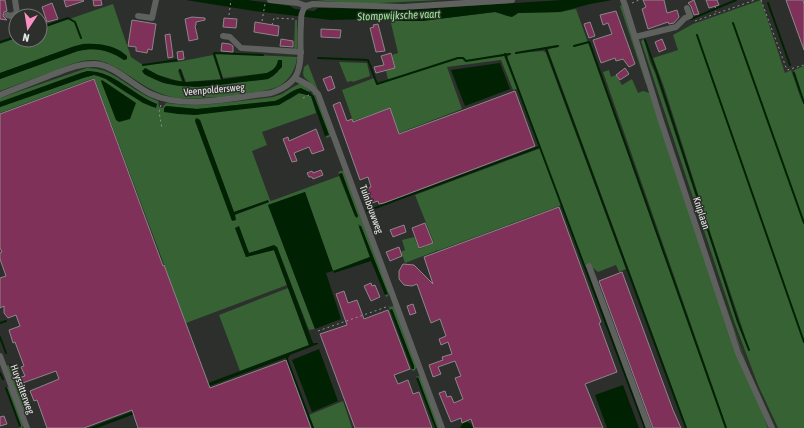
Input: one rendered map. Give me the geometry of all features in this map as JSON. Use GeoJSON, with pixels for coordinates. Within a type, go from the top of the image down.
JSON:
{"type":"FeatureCollection","features":[{"type":"Feature","properties":{"kind":"street"},"geometry":{"type":"LineString","coordinates":[[7,15],[11,16],[17,13],[15,0]]}},
{"type":"Feature","properties":{"kind":"street"},"geometry":{"type":"LineString","coordinates":[[138,16],[152,18],[156,0]]}},
{"type":"Feature","properties":{"kind":"street"},"geometry":{"type":"LineString","coordinates":[[304,7],[312,4],[403,6],[512,0]]}},
{"type":"Feature","properties":{"kind":"street"},"geometry":{"type":"LineString","coordinates":[[268,1],[298,3],[304,7]]}},
{"type":"Feature","properties":{"kind":"street","name":"Kniplaan"},"geometry":{"type":"LineString","coordinates":[[624,2],[661,121],[738,353],[772,428]]}},
{"type":"Feature","properties":{"kind":"street"},"geometry":{"type":"LineString","coordinates":[[295,78],[300,65],[301,52],[299,40],[304,7]]}},
{"type":"Feature","properties":{"kind":"street"},"geometry":{"type":"LineString","coordinates":[[635,37],[676,27],[684,18],[690,16],[687,8]]}},
{"type":"Feature","properties":{"kind":"street"},"geometry":{"type":"LineString","coordinates":[[223,36],[230,37],[241,48],[301,52]]}},
{"type":"Feature","properties":{"kind":"street","name":"Veenpoldersweg"},"geometry":{"type":"LineString","coordinates":[[0,94],[62,71],[82,65],[97,64],[110,68],[141,89],[163,98],[185,102],[271,93],[281,90],[290,84],[295,78]]}},
{"type":"Feature","properties":{"kind":"street","name":"Tuinbouwweg"},"geometry":{"type":"LineString","coordinates":[[295,78],[310,86],[318,94],[442,428]]}},
{"type":"Feature","properties":{"kind":"street"},"geometry":{"type":"LineString","coordinates":[[589,266],[649,428]]}},
{"type":"Feature","properties":{"kind":"street","name":"Huyssitterweg"},"geometry":{"type":"LineString","coordinates":[[0,356],[27,428]]}},
{"type":"Feature","properties":{"kind":"path"},"geometry":{"type":"LineString","coordinates":[[229,15],[231,0]]}},
{"type":"Feature","properties":{"kind":"path"},"geometry":{"type":"LineString","coordinates":[[624,2],[639,0]]}},
{"type":"Feature","properties":{"kind":"path"},"geometry":{"type":"LineString","coordinates":[[694,21],[755,0]]}},
{"type":"Feature","properties":{"kind":"path"},"geometry":{"type":"LineString","coordinates":[[762,0],[787,70],[804,65]]}},
{"type":"Feature","properties":{"kind":"path"},"geometry":{"type":"LineString","coordinates":[[262,22],[268,1]]}},
{"type":"Feature","properties":{"kind":"path"},"geometry":{"type":"LineString","coordinates":[[715,6],[717,13]]}},
{"type":"Feature","properties":{"kind":"path"},"geometry":{"type":"LineString","coordinates":[[272,25],[274,18],[301,20]]}},
{"type":"Feature","properties":{"kind":"path"},"geometry":{"type":"LineString","coordinates":[[303,98],[308,96]]}},
{"type":"Feature","properties":{"kind":"path"},"geometry":{"type":"LineString","coordinates":[[162,128],[159,112],[163,98]]}},
{"type":"Feature","properties":{"kind":"path"},"geometry":{"type":"LineString","coordinates":[[318,331],[395,303]]}},
{"type":"Feature","properties":{"kind":"shaded area"},"geometry":{"type":"Polygon","coordinates":[[[314,0],[442,0],[361,4],[314,0]]]}},
{"type":"Feature","properties":{"kind":"shaded area"},"geometry":{"type":"Polygon","coordinates":[[[761,0],[785,73],[791,70],[802,102],[794,70],[804,66],[804,428],[778,428],[758,385],[735,324],[641,41],[644,39],[650,62],[655,73],[738,323],[750,351],[664,87],[653,58],[678,50],[673,35],[693,24],[761,0]]]}},
{"type":"Feature","properties":{"kind":"shaded area"},"geometry":{"type":"Polygon","coordinates":[[[113,4],[131,57],[143,65],[177,62],[213,55],[221,79],[186,82],[181,69],[179,69],[178,71],[182,82],[158,75],[145,68],[144,74],[163,83],[197,87],[268,79],[278,72],[277,65],[273,70],[267,73],[223,78],[215,53],[297,57],[288,79],[281,85],[249,94],[218,97],[177,98],[151,89],[119,69],[95,60],[74,63],[0,91],[0,79],[78,51],[97,49],[113,54],[124,60],[127,59],[121,51],[112,47],[75,46],[0,73],[0,44],[8,41],[8,48],[48,48],[48,26],[113,4]]]}},
{"type":"Feature","properties":{"kind":"shaded area"},"geometry":{"type":"Polygon","coordinates":[[[622,5],[647,83],[646,84],[620,6],[622,5]]]}},
{"type":"Feature","properties":{"kind":"shaded area"},"geometry":{"type":"Polygon","coordinates":[[[576,9],[726,428],[687,428],[548,50],[558,47],[558,45],[516,53],[544,51],[546,53],[626,269],[619,272],[616,265],[598,272],[591,265],[585,267],[562,205],[437,251],[436,249],[436,251],[405,263],[401,252],[405,250],[402,240],[414,237],[419,249],[434,243],[415,195],[541,148],[507,58],[510,53],[475,59],[504,56],[517,89],[513,90],[501,60],[447,67],[462,109],[399,133],[390,108],[353,121],[342,90],[374,78],[377,84],[388,80],[386,71],[395,68],[392,55],[398,53],[390,19],[397,21],[422,21],[495,12],[506,16],[512,16],[518,13],[560,12],[576,9]]]}},
{"type":"Feature","properties":{"kind":"shaded area"},"geometry":{"type":"Polygon","coordinates":[[[295,20],[297,20],[297,48],[294,50],[295,20]]]}},
{"type":"Feature","properties":{"kind":"shaded area"},"geometry":{"type":"Polygon","coordinates":[[[339,62],[367,63],[370,76],[353,82],[347,82],[339,62]]]}},
{"type":"Feature","properties":{"kind":"shaded area"},"geometry":{"type":"Polygon","coordinates":[[[308,64],[318,90],[304,77],[304,67],[308,64]]]}},
{"type":"Feature","properties":{"kind":"shaded area"},"geometry":{"type":"Polygon","coordinates":[[[87,68],[102,70],[114,75],[140,92],[158,101],[159,107],[162,108],[166,103],[193,105],[273,97],[282,94],[299,84],[303,84],[311,90],[309,92],[295,90],[275,101],[197,109],[166,106],[195,115],[290,99],[299,93],[311,96],[316,113],[262,132],[267,145],[252,151],[270,200],[271,201],[339,176],[356,219],[342,173],[338,173],[340,171],[344,171],[389,292],[388,296],[386,297],[385,295],[387,293],[361,226],[358,224],[370,257],[333,271],[305,192],[268,205],[315,329],[309,330],[277,247],[249,253],[235,228],[246,257],[274,250],[287,285],[186,323],[94,78],[0,113],[0,107],[94,75],[106,79],[125,92],[152,107],[157,104],[141,97],[111,77],[102,73],[83,72],[0,102],[0,98],[87,68]],[[197,118],[235,215],[269,202],[268,201],[234,212],[200,120],[197,118]]]}},
{"type":"Feature","properties":{"kind":"shaded area"},"geometry":{"type":"Polygon","coordinates":[[[609,70],[611,77],[616,75],[622,85],[632,79],[638,93],[643,91],[650,93],[698,239],[768,428],[727,428],[603,72],[609,70]]]}},
{"type":"Feature","properties":{"kind":"shaded area"},"geometry":{"type":"Polygon","coordinates":[[[649,75],[717,281],[754,385],[734,333],[649,75]]]}},
{"type":"Feature","properties":{"kind":"shaded area"},"geometry":{"type":"Polygon","coordinates":[[[314,93],[331,136],[327,138],[326,136],[329,135],[312,94],[314,93]]]}},
{"type":"Feature","properties":{"kind":"shaded area"},"geometry":{"type":"Polygon","coordinates":[[[288,288],[309,345],[240,371],[219,315],[288,288]]]}},
{"type":"Feature","properties":{"kind":"shaded area"},"geometry":{"type":"Polygon","coordinates":[[[394,306],[417,367],[414,371],[410,369],[414,369],[414,366],[392,309],[390,310],[389,307],[394,306]]]}},
{"type":"Feature","properties":{"kind":"shaded area"},"geometry":{"type":"Polygon","coordinates":[[[9,365],[27,415],[25,416],[6,366],[9,365]]]}},
{"type":"Feature","properties":{"kind":"shaded area"},"geometry":{"type":"Polygon","coordinates":[[[418,376],[422,378],[440,428],[437,428],[418,378],[416,378],[418,376]]]}},
{"type":"Feature","properties":{"kind":"shaded area"},"geometry":{"type":"Polygon","coordinates":[[[7,387],[9,387],[23,425],[22,428],[19,426],[21,425],[7,387]]]}},
{"type":"Feature","properties":{"kind":"shaded area"},"geometry":{"type":"Polygon","coordinates":[[[343,401],[352,428],[314,428],[309,415],[343,401]]]}},
{"type":"Feature","properties":{"kind":"water","name":"Stompwijksche vaart"},"geometry":{"type":"Polygon","coordinates":[[[186,0],[248,0],[314,11],[318,8],[423,9],[562,0],[612,0],[560,12],[518,13],[512,17],[495,12],[422,21],[397,21],[390,19],[331,20],[254,11],[186,0]]]}},
{"type":"Feature","properties":{"kind":"water"},"geometry":{"type":"Polygon","coordinates":[[[83,44],[101,44],[112,47],[127,56],[127,59],[124,60],[113,54],[97,49],[78,51],[0,79],[0,73],[83,44]]]}},
{"type":"Feature","properties":{"kind":"water"},"geometry":{"type":"Polygon","coordinates":[[[278,60],[282,60],[282,67],[268,79],[209,86],[189,87],[161,82],[144,74],[142,71],[145,68],[172,80],[186,82],[219,80],[267,73],[277,65],[278,60]]]}},
{"type":"Feature","properties":{"kind":"water"},"geometry":{"type":"Polygon","coordinates":[[[500,63],[510,89],[465,106],[451,70],[500,63]]]}},
{"type":"Feature","properties":{"kind":"water"},"geometry":{"type":"Polygon","coordinates":[[[87,71],[97,72],[115,79],[157,104],[156,108],[143,103],[106,79],[94,75],[0,107],[0,102],[87,71]]]}},
{"type":"Feature","properties":{"kind":"water"},"geometry":{"type":"Polygon","coordinates":[[[102,80],[136,103],[130,119],[119,122],[116,120],[101,81],[102,80]]]}},
{"type":"Feature","properties":{"kind":"water"},"geometry":{"type":"Polygon","coordinates":[[[301,88],[314,96],[329,135],[325,136],[311,96],[299,93],[279,105],[195,115],[164,112],[164,108],[166,106],[197,109],[275,101],[301,88]]]}},
{"type":"Feature","properties":{"kind":"water"},"geometry":{"type":"Polygon","coordinates":[[[196,118],[200,120],[234,212],[268,200],[269,202],[236,214],[236,220],[232,221],[195,121],[196,118]]]}},
{"type":"Feature","properties":{"kind":"water"},"geometry":{"type":"Polygon","coordinates":[[[342,173],[358,216],[357,218],[339,174],[342,173]]]}},
{"type":"Feature","properties":{"kind":"water"},"geometry":{"type":"Polygon","coordinates":[[[305,192],[333,271],[326,273],[341,319],[315,329],[268,205],[305,192]]]}},
{"type":"Feature","properties":{"kind":"water"},"geometry":{"type":"Polygon","coordinates":[[[239,226],[249,253],[274,245],[277,247],[313,343],[318,344],[290,355],[288,361],[285,358],[97,428],[89,428],[309,345],[274,250],[246,257],[235,228],[239,226]]]}},
{"type":"Feature","properties":{"kind":"water"},"geometry":{"type":"Polygon","coordinates":[[[360,226],[388,294],[385,295],[371,261],[334,273],[333,271],[370,257],[359,227],[360,226]]]}},
{"type":"Feature","properties":{"kind":"water"},"geometry":{"type":"Polygon","coordinates":[[[392,309],[414,369],[412,369],[390,310],[392,309]]]}},
{"type":"Feature","properties":{"kind":"water"},"geometry":{"type":"Polygon","coordinates":[[[319,349],[338,401],[312,412],[292,360],[319,349]]]}},
{"type":"Feature","properties":{"kind":"water"},"geometry":{"type":"Polygon","coordinates":[[[418,377],[437,428],[435,428],[416,378],[418,377]]]}},
{"type":"Feature","properties":{"kind":"water"},"geometry":{"type":"Polygon","coordinates":[[[623,385],[639,428],[607,428],[595,395],[623,385]]]}},
{"type":"Feature","properties":{"kind":"water"},"geometry":{"type":"Polygon","coordinates":[[[467,422],[471,424],[473,428],[460,428],[463,423],[467,422]]]}},
{"type":"Feature","properties":{"kind":"building"},"geometry":{"type":"Polygon","coordinates":[[[0,0],[5,0],[7,11],[4,12],[3,16],[7,20],[0,19],[0,0]]]}},
{"type":"Feature","properties":{"kind":"building"},"geometry":{"type":"Polygon","coordinates":[[[64,0],[83,0],[84,1],[66,7],[64,0]]]}},
{"type":"Feature","properties":{"kind":"building"},"geometry":{"type":"Polygon","coordinates":[[[93,0],[101,0],[102,5],[94,6],[93,0]]]}},
{"type":"Feature","properties":{"kind":"building"},"geometry":{"type":"Polygon","coordinates":[[[643,0],[664,0],[667,13],[677,10],[679,17],[674,23],[669,24],[668,22],[648,29],[642,9],[646,7],[643,0]]]}},
{"type":"Feature","properties":{"kind":"building"},"geometry":{"type":"Polygon","coordinates":[[[694,0],[699,14],[694,15],[691,6],[688,3],[694,0]]]}},
{"type":"Feature","properties":{"kind":"building"},"geometry":{"type":"Polygon","coordinates":[[[706,0],[717,0],[719,5],[709,8],[706,0]]]}},
{"type":"Feature","properties":{"kind":"building"},"geometry":{"type":"Polygon","coordinates":[[[786,0],[803,0],[804,50],[786,0]]]}},
{"type":"Feature","properties":{"kind":"building"},"geometry":{"type":"Polygon","coordinates":[[[52,3],[58,19],[48,22],[48,8],[42,7],[52,3]]]}},
{"type":"Feature","properties":{"kind":"building"},"geometry":{"type":"Polygon","coordinates":[[[616,11],[635,64],[629,67],[623,59],[616,61],[615,58],[601,63],[593,40],[612,34],[608,23],[603,25],[600,15],[616,11]]]}},
{"type":"Feature","properties":{"kind":"building"},"geometry":{"type":"Polygon","coordinates":[[[192,17],[205,18],[205,20],[196,22],[195,26],[198,39],[189,41],[185,19],[192,17]]]}},
{"type":"Feature","properties":{"kind":"building"},"geometry":{"type":"Polygon","coordinates":[[[224,18],[237,19],[236,28],[223,27],[224,18]]]}},
{"type":"Feature","properties":{"kind":"building"},"geometry":{"type":"Polygon","coordinates":[[[132,20],[156,24],[152,50],[148,49],[147,53],[136,51],[136,47],[128,46],[132,20]]]}},
{"type":"Feature","properties":{"kind":"building"},"geometry":{"type":"Polygon","coordinates":[[[255,22],[279,26],[278,36],[254,32],[255,22]]]}},
{"type":"Feature","properties":{"kind":"building"},"geometry":{"type":"Polygon","coordinates":[[[590,22],[595,36],[589,38],[584,24],[590,22]]]}},
{"type":"Feature","properties":{"kind":"building"},"geometry":{"type":"Polygon","coordinates":[[[378,24],[385,51],[376,52],[370,28],[374,27],[373,25],[378,24]]]}},
{"type":"Feature","properties":{"kind":"building"},"geometry":{"type":"Polygon","coordinates":[[[321,29],[341,30],[340,38],[321,37],[321,29]]]}},
{"type":"Feature","properties":{"kind":"building"},"geometry":{"type":"Polygon","coordinates":[[[170,34],[173,57],[168,58],[165,35],[170,34]]]}},
{"type":"Feature","properties":{"kind":"building"},"geometry":{"type":"Polygon","coordinates":[[[281,39],[293,41],[293,47],[280,46],[281,39]]]}},
{"type":"Feature","properties":{"kind":"building"},"geometry":{"type":"Polygon","coordinates":[[[662,39],[666,49],[659,52],[655,42],[662,39]]]}},
{"type":"Feature","properties":{"kind":"building"},"geometry":{"type":"Polygon","coordinates":[[[222,43],[233,46],[233,52],[221,51],[222,43]]]}},
{"type":"Feature","properties":{"kind":"building"},"geometry":{"type":"Polygon","coordinates":[[[183,51],[184,59],[178,60],[177,52],[183,51]]]}},
{"type":"Feature","properties":{"kind":"building"},"geometry":{"type":"Polygon","coordinates":[[[391,53],[395,68],[376,73],[374,67],[384,65],[381,56],[391,53]]]}},
{"type":"Feature","properties":{"kind":"building"},"geometry":{"type":"Polygon","coordinates":[[[625,68],[629,74],[620,80],[616,75],[625,68]]]}},
{"type":"Feature","properties":{"kind":"building"},"geometry":{"type":"Polygon","coordinates":[[[331,76],[335,88],[328,91],[323,79],[331,76]]]}},
{"type":"Feature","properties":{"kind":"building"},"geometry":{"type":"Polygon","coordinates":[[[94,79],[210,388],[286,360],[311,428],[138,428],[132,410],[84,428],[47,428],[37,400],[34,401],[30,391],[59,379],[56,371],[20,384],[18,378],[25,376],[21,367],[24,366],[15,342],[13,343],[9,330],[20,326],[16,315],[8,318],[4,313],[4,306],[0,308],[0,278],[6,276],[0,259],[0,253],[2,252],[0,248],[0,114],[94,79]]]}},
{"type":"Feature","properties":{"kind":"building"},"geometry":{"type":"Polygon","coordinates":[[[515,91],[535,146],[384,203],[379,204],[378,201],[369,204],[364,192],[371,187],[368,177],[360,180],[333,105],[340,102],[347,121],[352,119],[353,122],[390,108],[399,134],[515,91]]]}},
{"type":"Feature","properties":{"kind":"building"},"geometry":{"type":"Polygon","coordinates":[[[316,129],[324,150],[312,154],[309,147],[294,153],[297,161],[292,162],[283,139],[288,137],[289,141],[316,129]]]}},
{"type":"Feature","properties":{"kind":"building"},"geometry":{"type":"Polygon","coordinates":[[[321,170],[323,175],[313,179],[312,177],[309,177],[307,173],[312,171],[313,173],[321,170]]]}},
{"type":"Feature","properties":{"kind":"building"},"geometry":{"type":"Polygon","coordinates":[[[559,207],[601,322],[599,323],[617,372],[585,384],[603,428],[474,428],[471,419],[462,423],[461,418],[451,422],[439,393],[445,391],[447,397],[451,396],[454,403],[463,399],[455,378],[461,376],[455,361],[438,367],[441,374],[433,377],[429,365],[443,360],[442,357],[452,354],[448,342],[441,345],[439,339],[446,336],[440,319],[431,323],[417,284],[412,286],[404,285],[399,279],[399,271],[403,264],[414,265],[433,284],[424,257],[559,207]]]}},
{"type":"Feature","properties":{"kind":"building"},"geometry":{"type":"Polygon","coordinates":[[[425,223],[433,243],[419,248],[412,228],[425,223]]]}},
{"type":"Feature","properties":{"kind":"building"},"geometry":{"type":"Polygon","coordinates":[[[404,225],[406,232],[393,237],[390,230],[404,225]]]}},
{"type":"Feature","properties":{"kind":"building"},"geometry":{"type":"Polygon","coordinates":[[[399,247],[402,256],[390,261],[386,252],[399,247]]]}},
{"type":"Feature","properties":{"kind":"building"},"geometry":{"type":"Polygon","coordinates":[[[622,272],[681,428],[653,428],[599,281],[622,272]]]}},
{"type":"Feature","properties":{"kind":"building"},"geometry":{"type":"Polygon","coordinates":[[[371,283],[372,286],[375,285],[380,297],[371,301],[364,286],[371,283]]]}},
{"type":"Feature","properties":{"kind":"building"},"geometry":{"type":"Polygon","coordinates":[[[344,291],[348,303],[357,300],[364,319],[388,310],[410,369],[394,375],[398,384],[408,380],[413,394],[419,392],[432,428],[355,428],[320,334],[347,325],[336,294],[344,291]]]}},
{"type":"Feature","properties":{"kind":"building"},"geometry":{"type":"Polygon","coordinates":[[[413,304],[416,313],[410,315],[407,306],[413,304]]]}},
{"type":"Feature","properties":{"kind":"building"},"geometry":{"type":"Polygon","coordinates":[[[4,416],[7,424],[0,426],[0,417],[4,416]]]}},
{"type":"Feature","properties":{"kind":"waterway"},"geometry":{"type":"LineString","coordinates":[[691,19],[736,0]]}},
{"type":"Feature","properties":{"kind":"waterway"},"geometry":{"type":"LineString","coordinates":[[768,3],[790,65]]}},
{"type":"Feature","properties":{"kind":"waterway"},"geometry":{"type":"LineString","coordinates":[[48,25],[68,18],[75,22],[81,38]]}},
{"type":"Feature","properties":{"kind":"waterway"},"geometry":{"type":"LineString","coordinates":[[733,23],[804,223]]}},
{"type":"Feature","properties":{"kind":"waterway"},"geometry":{"type":"LineString","coordinates":[[697,35],[804,342]]}},
{"type":"Feature","properties":{"kind":"waterway"},"geometry":{"type":"LineString","coordinates":[[0,42],[8,40]]}},
{"type":"Feature","properties":{"kind":"waterway"},"geometry":{"type":"LineString","coordinates":[[645,40],[738,322],[749,350]]}},
{"type":"Feature","properties":{"kind":"waterway"},"geometry":{"type":"LineString","coordinates":[[574,46],[589,42],[590,44],[726,428]]}},
{"type":"Feature","properties":{"kind":"waterway"},"geometry":{"type":"LineString","coordinates":[[516,53],[558,46]]}},
{"type":"Feature","properties":{"kind":"waterway"},"geometry":{"type":"LineString","coordinates":[[546,49],[686,428]]}},
{"type":"Feature","properties":{"kind":"waterway"},"geometry":{"type":"LineString","coordinates":[[222,79],[214,53],[263,55]]}},
{"type":"Feature","properties":{"kind":"waterway"},"geometry":{"type":"LineString","coordinates":[[505,54],[645,428]]}},
{"type":"Feature","properties":{"kind":"waterway"},"geometry":{"type":"LineString","coordinates":[[318,58],[368,60],[377,84],[458,58],[463,58],[466,61],[510,54]]}},
{"type":"Feature","properties":{"kind":"waterway"},"geometry":{"type":"LineString","coordinates":[[143,65],[177,60]]}},
{"type":"Feature","properties":{"kind":"waterway"},"geometry":{"type":"LineString","coordinates":[[180,70],[184,82]]}},
{"type":"Feature","properties":{"kind":"waterway"},"geometry":{"type":"LineString","coordinates":[[794,73],[804,103]]}},
{"type":"Feature","properties":{"kind":"waterway"},"geometry":{"type":"LineString","coordinates":[[367,211],[539,147]]}},
{"type":"Feature","properties":{"kind":"waterway"},"geometry":{"type":"LineString","coordinates":[[0,323],[6,321]]}},
{"type":"Feature","properties":{"kind":"waterway"},"geometry":{"type":"LineString","coordinates":[[0,337],[6,353]]}},
{"type":"Feature","properties":{"kind":"waterway"},"geometry":{"type":"LineString","coordinates":[[287,359],[313,428]]}},
{"type":"Feature","properties":{"kind":"waterway"},"geometry":{"type":"LineString","coordinates":[[10,365],[28,415]]}},
{"type":"Feature","properties":{"kind":"waterway"},"geometry":{"type":"LineString","coordinates":[[0,373],[3,379]]}},
{"type":"Feature","properties":{"kind":"waterway"},"geometry":{"type":"LineString","coordinates":[[6,388],[20,426]]}}]}
